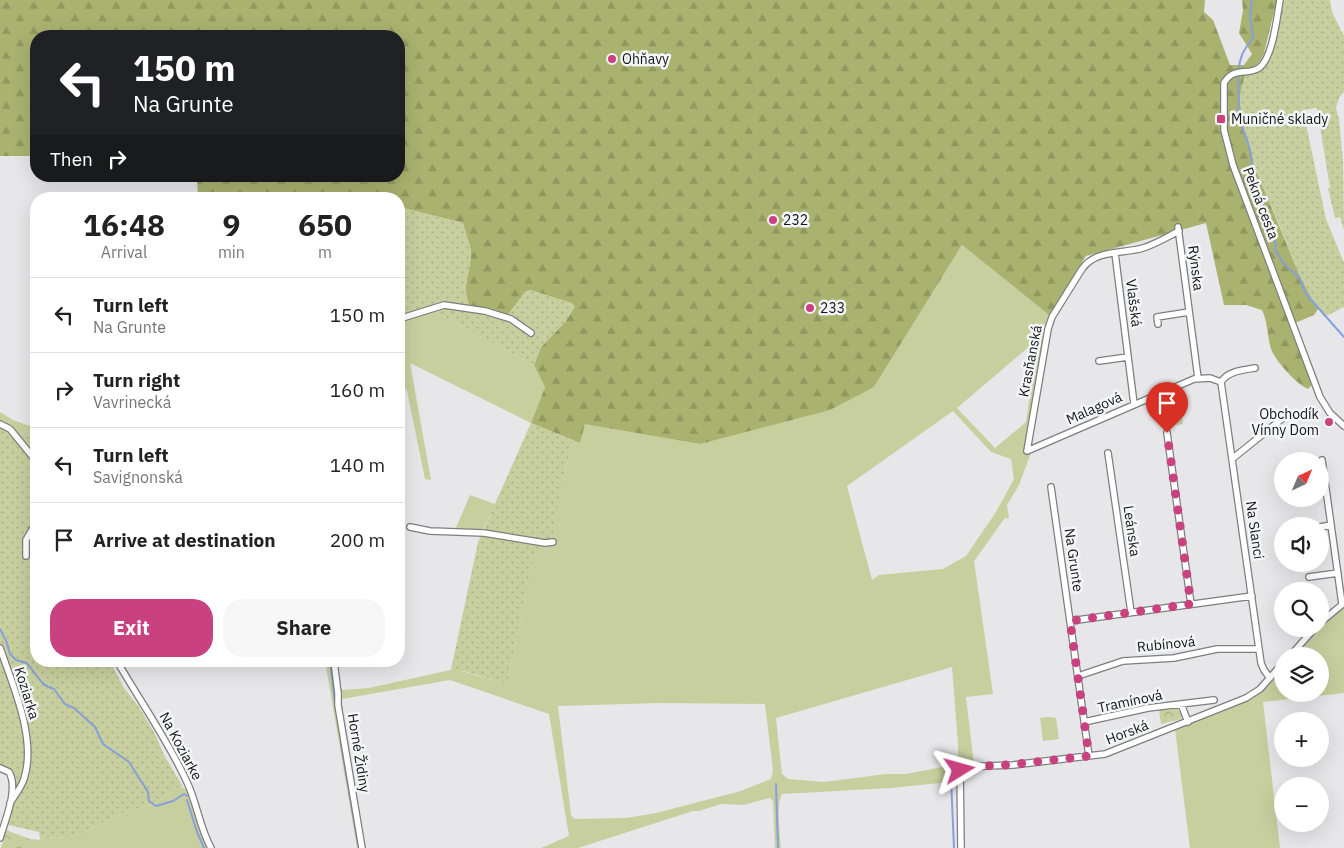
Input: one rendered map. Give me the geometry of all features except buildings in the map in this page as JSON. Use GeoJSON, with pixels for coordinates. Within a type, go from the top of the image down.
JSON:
{"type":"FeatureCollection","features":[{"type":"Feature","properties":{"kind":"street","name":"Pekná cesta"},"geometry":{"type":"LineString","coordinates":[[1280,0],[1266,58],[1258,68],[1236,72],[1228,77],[1224,83],[1224,130],[1230,156],[1320,397],[1330,413],[1344,426]]}},
{"type":"Feature","properties":{"kind":"street","name":"Krasňanská"},"geometry":{"type":"LineString","coordinates":[[1027,451],[1047,332],[1051,321],[1086,264],[1096,257],[1144,247],[1179,229]]}},
{"type":"Feature","properties":{"kind":"street","name":"Rýnska"},"geometry":{"type":"LineString","coordinates":[[1179,229],[1198,378]]}},
{"type":"Feature","properties":{"kind":"street","name":"Vlašská"},"geometry":{"type":"LineString","coordinates":[[1115,253],[1134,404]]}},
{"type":"Feature","properties":{"kind":"street"},"geometry":{"type":"LineString","coordinates":[[405,316],[444,305],[486,312],[511,319],[531,333]]}},
{"type":"Feature","properties":{"kind":"street","name":"Rýnska"},"geometry":{"type":"LineString","coordinates":[[1158,324],[1158,317],[1189,312]]}},
{"type":"Feature","properties":{"kind":"street"},"geometry":{"type":"LineString","coordinates":[[1100,361],[1128,357]]}},
{"type":"Feature","properties":{"kind":"street"},"geometry":{"type":"LineString","coordinates":[[1198,378],[1210,378],[1221,382],[1224,378],[1238,370],[1255,368]]}},
{"type":"Feature","properties":{"kind":"street","name":"Malagová"},"geometry":{"type":"LineString","coordinates":[[1027,451],[1198,378]]}},
{"type":"Feature","properties":{"kind":"street","name":"Na Slanci"},"geometry":{"type":"LineString","coordinates":[[1221,382],[1259,649],[1264,670],[1270,678]]}},
{"type":"Feature","properties":{"kind":"street"},"geometry":{"type":"LineString","coordinates":[[1232,459],[1288,414]]}},
{"type":"Feature","properties":{"kind":"street"},"geometry":{"type":"LineString","coordinates":[[0,424],[10,429],[30,453]]}},
{"type":"Feature","properties":{"kind":"street"},"geometry":{"type":"LineString","coordinates":[[1167,433],[1191,604]]}},
{"type":"Feature","properties":{"kind":"street","name":"Leánska"},"geometry":{"type":"LineString","coordinates":[[1108,453],[1131,612]]}},
{"type":"Feature","properties":{"kind":"street","name":"Na Grunte"},"geometry":{"type":"LineString","coordinates":[[1051,486],[1089,756]]}},
{"type":"Feature","properties":{"kind":"street"},"geometry":{"type":"LineString","coordinates":[[1328,508],[1343,603],[1329,615]]}},
{"type":"Feature","properties":{"kind":"street"},"geometry":{"type":"LineString","coordinates":[[410,527],[430,531],[484,533],[545,543],[553,542]]}},
{"type":"Feature","properties":{"kind":"street"},"geometry":{"type":"LineString","coordinates":[[26,556],[26,540],[30,533]]}},
{"type":"Feature","properties":{"kind":"street"},"geometry":{"type":"LineString","coordinates":[[1309,577],[1338,573]]}},
{"type":"Feature","properties":{"kind":"street"},"geometry":{"type":"LineString","coordinates":[[1070,621],[1252,596]]}},
{"type":"Feature","properties":{"kind":"street"},"geometry":{"type":"LineString","coordinates":[[1298,647],[1307,637]]}},
{"type":"Feature","properties":{"kind":"street","name":"Koziarka"},"geometry":{"type":"LineString","coordinates":[[0,648],[18,699],[25,728],[27,760],[25,773],[23,782],[10,803]]}},
{"type":"Feature","properties":{"kind":"street","name":"Rubínová"},"geometry":{"type":"LineString","coordinates":[[1078,676],[1123,661],[1174,658],[1217,650],[1259,649]]}},
{"type":"Feature","properties":{"kind":"street","name":"Na Koziarke"},"geometry":{"type":"LineString","coordinates":[[121,667],[184,775],[195,802],[204,834],[211,848]]}},
{"type":"Feature","properties":{"kind":"street","name":"Horné Židiny"},"geometry":{"type":"LineString","coordinates":[[335,667],[338,706],[362,848]]}},
{"type":"Feature","properties":{"kind":"street","name":"Horská"},"geometry":{"type":"LineString","coordinates":[[960,848],[960,767],[1008,765],[1109,753],[1246,698],[1260,689],[1274,673]]}},
{"type":"Feature","properties":{"kind":"street","name":"Tramínová"},"geometry":{"type":"LineString","coordinates":[[1084,722],[1148,708],[1214,700]]}},
{"type":"Feature","properties":{"kind":"street","name":"Tramínová"},"geometry":{"type":"LineString","coordinates":[[1181,704],[1188,722]]}},
{"type":"Feature","properties":{"kind":"street"},"geometry":{"type":"LineString","coordinates":[[0,768],[5,769],[11,776],[12,785],[10,803],[0,838]]}},
{"type":"Feature","properties":{"kind":"green space"},"geometry":{"type":"Polygon","coordinates":[[[0,0],[1205,0],[1204,12],[1213,20],[1230,65],[1244,65],[1252,54],[1239,33],[1243,10],[1242,0],[1277,0],[1264,53],[1260,61],[1244,78],[1254,165],[1299,274],[1318,309],[1314,315],[1295,323],[1293,332],[1310,378],[1311,386],[1308,389],[1303,386],[1286,371],[1277,359],[1271,349],[1262,310],[1246,305],[1224,305],[1206,223],[1086,256],[1049,315],[962,245],[874,387],[830,410],[700,444],[585,424],[580,443],[531,423],[545,387],[534,365],[541,347],[566,321],[526,291],[507,316],[471,308],[466,295],[466,288],[471,250],[463,223],[405,208],[405,192],[198,192],[197,182],[405,182],[405,30],[30,30],[30,156],[0,156],[0,0]]]}},
{"type":"Feature","properties":{"kind":"green space"},"geometry":{"type":"Polygon","coordinates":[[[1283,0],[1330,0],[1332,12],[1344,36],[1344,91],[1339,98],[1336,108],[1339,119],[1343,161],[1344,230],[1340,217],[1335,218],[1328,188],[1330,188],[1317,108],[1303,110],[1326,219],[1344,263],[1344,307],[1324,317],[1310,296],[1299,272],[1261,180],[1242,120],[1240,94],[1244,78],[1262,69],[1272,53],[1283,0]]]}},
{"type":"Feature","properties":{"kind":"green space"},"geometry":{"type":"Polygon","coordinates":[[[405,208],[463,223],[471,250],[466,295],[471,308],[507,316],[526,291],[531,290],[572,303],[575,307],[566,321],[541,347],[534,365],[427,308],[405,315],[405,208]]]}},
{"type":"Feature","properties":{"kind":"green space"},"geometry":{"type":"Polygon","coordinates":[[[962,245],[1049,315],[1046,321],[1038,365],[1024,454],[1031,453],[1019,485],[1007,505],[1009,519],[1005,518],[974,561],[993,694],[966,697],[974,765],[953,765],[949,769],[949,782],[891,788],[782,794],[779,804],[781,848],[775,848],[773,801],[770,798],[743,805],[721,804],[693,811],[578,848],[541,848],[569,836],[549,714],[450,680],[342,699],[365,848],[357,848],[326,667],[338,667],[341,688],[343,690],[369,688],[455,669],[507,684],[533,559],[547,544],[573,440],[580,442],[585,423],[700,444],[874,387],[962,245]],[[1038,339],[957,408],[995,448],[1026,422],[1038,339]],[[953,411],[847,486],[872,580],[879,575],[943,569],[966,556],[996,512],[1014,479],[1011,459],[991,452],[953,411]],[[952,667],[776,718],[782,774],[788,779],[824,782],[886,774],[906,774],[953,765],[958,758],[952,667]],[[660,703],[558,706],[571,815],[574,819],[626,818],[656,813],[741,791],[771,779],[773,770],[765,704],[660,703]]]}},
{"type":"Feature","properties":{"kind":"green space"},"geometry":{"type":"Polygon","coordinates":[[[427,308],[534,365],[545,387],[531,423],[410,363],[431,480],[425,479],[407,391],[405,389],[405,315],[427,308]]]}},
{"type":"Feature","properties":{"kind":"green space"},"geometry":{"type":"Polygon","coordinates":[[[1179,393],[1183,424],[1167,426],[1163,395],[1179,393]]]}},
{"type":"Feature","properties":{"kind":"green space"},"geometry":{"type":"Polygon","coordinates":[[[0,412],[13,420],[30,426],[30,435],[15,434],[0,424],[0,412]]]}},
{"type":"Feature","properties":{"kind":"green space"},"geometry":{"type":"Polygon","coordinates":[[[531,423],[573,440],[562,484],[553,534],[533,560],[507,684],[464,671],[451,670],[478,542],[531,423]]]}},
{"type":"Feature","properties":{"kind":"green space"},"geometry":{"type":"Polygon","coordinates":[[[0,426],[11,434],[30,436],[30,667],[113,667],[124,688],[139,707],[155,734],[164,755],[183,787],[179,787],[154,804],[123,813],[82,833],[68,837],[40,838],[39,832],[8,825],[12,796],[10,771],[0,766],[0,426]]]}},
{"type":"Feature","properties":{"kind":"green space"},"geometry":{"type":"Polygon","coordinates":[[[470,495],[495,504],[482,531],[455,530],[470,495]]]}},
{"type":"Feature","properties":{"kind":"green space"},"geometry":{"type":"Polygon","coordinates":[[[1344,606],[1344,693],[1329,695],[1329,647],[1302,647],[1311,637],[1329,637],[1329,618],[1344,606]]]}},
{"type":"Feature","properties":{"kind":"green space"},"geometry":{"type":"Polygon","coordinates":[[[1274,676],[1274,701],[1263,702],[1274,796],[1274,832],[1278,832],[1280,848],[1190,848],[1175,729],[1256,695],[1274,676]]]}},
{"type":"Feature","properties":{"kind":"green space"},"geometry":{"type":"Polygon","coordinates":[[[1177,709],[1182,714],[1181,719],[1161,724],[1159,710],[1177,709]]]}},
{"type":"Feature","properties":{"kind":"green space"},"geometry":{"type":"Polygon","coordinates":[[[1040,718],[1056,718],[1059,739],[1043,741],[1040,718]]]}},
{"type":"Feature","properties":{"kind":"green space"},"geometry":{"type":"Polygon","coordinates":[[[179,787],[187,789],[201,834],[209,848],[38,848],[40,838],[68,837],[82,833],[123,813],[154,804],[179,787]]]}},
{"type":"Feature","properties":{"kind":"green space"},"geometry":{"type":"Polygon","coordinates":[[[6,830],[30,839],[40,840],[38,848],[1,848],[6,830]]]}},
{"type":"Feature","properties":{"kind":"waterway"},"geometry":{"type":"LineString","coordinates":[[1252,0],[1250,15],[1253,38],[1244,51],[1240,62],[1237,116],[1247,140],[1251,157],[1251,183],[1261,197],[1269,230],[1276,243],[1275,250],[1284,264],[1299,277],[1306,294],[1344,337]]}},
{"type":"Feature","properties":{"kind":"waterway"},"geometry":{"type":"LineString","coordinates":[[0,629],[10,654],[16,660],[27,663],[30,667]]}},
{"type":"Feature","properties":{"kind":"waterway"},"geometry":{"type":"LineString","coordinates":[[30,667],[43,684],[47,686]]}},
{"type":"Feature","properties":{"kind":"waterway"},"geometry":{"type":"LineString","coordinates":[[331,667],[335,703]]}},
{"type":"Feature","properties":{"kind":"waterway"},"geometry":{"type":"LineString","coordinates":[[49,687],[54,689],[65,704],[74,708],[95,727],[103,744],[129,762],[148,792],[149,801],[156,806],[173,801],[184,794],[187,796]]}},
{"type":"Feature","properties":{"kind":"waterway"},"geometry":{"type":"LineString","coordinates":[[341,743],[358,844]]}},
{"type":"Feature","properties":{"kind":"waterway"},"geometry":{"type":"LineString","coordinates":[[951,778],[954,848]]}},
{"type":"Feature","properties":{"kind":"waterway"},"geometry":{"type":"LineString","coordinates":[[776,784],[778,848]]}},
{"type":"Feature","properties":{"kind":"waterway"},"geometry":{"type":"LineString","coordinates":[[187,800],[204,848]]}},
{"type":"Feature","properties":{"kind":"place","name":"Ohňavy"},"geometry":{"type":"Point","coordinates":[612,59]}},
{"type":"Feature","properties":{"kind":"place","name":"Muničné sklady"},"geometry":{"type":"Point","coordinates":[1221,119]}},
{"type":"Feature","properties":{"kind":"place","name":"232"},"geometry":{"type":"Point","coordinates":[773,220]}},
{"type":"Feature","properties":{"kind":"place","name":"233"},"geometry":{"type":"Point","coordinates":[810,308]}},
{"type":"Feature","properties":{"kind":"place","name":"Obchodík Vínny Dom"},"geometry":{"type":"Point","coordinates":[1329,422]}},
{"type":"Feature","properties":{"kind":"route"},"geometry":{"type":"LineString","coordinates":[[960,770],[960,767],[1008,765],[1089,756],[1070,621],[1191,604],[1167,433]]}}]}
